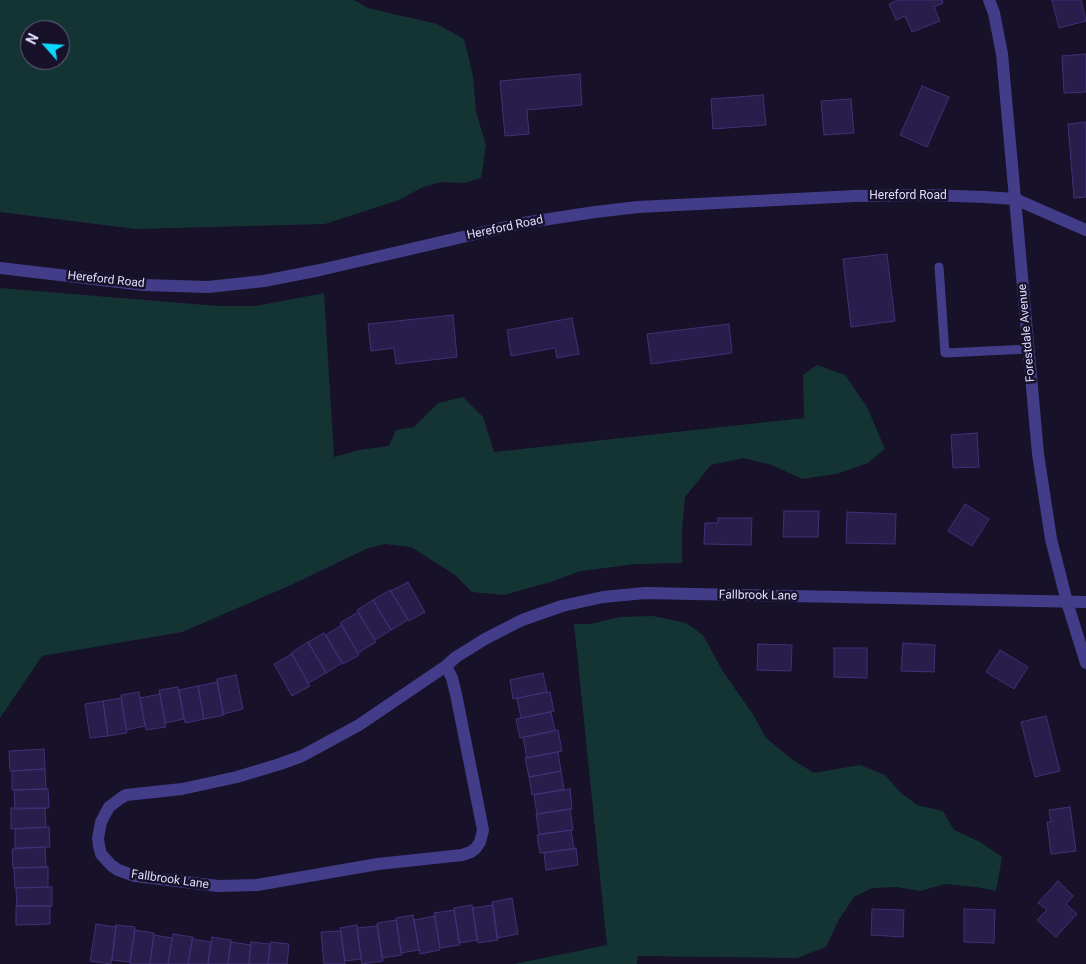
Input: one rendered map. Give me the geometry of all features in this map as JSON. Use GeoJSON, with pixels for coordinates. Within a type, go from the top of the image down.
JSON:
{"type":"FeatureCollection","features":[{"type":"Feature","properties":{"kind":"street","name":"Forestdale Avenue"},"geometry":{"type":"LineString","coordinates":[[989,0],[994,13],[1002,54],[1041,473],[1051,539],[1086,663]]}},
{"type":"Feature","properties":{"kind":"street","name":"Hereford Road"},"geometry":{"type":"LineString","coordinates":[[0,268],[144,285],[208,287],[264,281],[320,270],[523,223],[594,212],[855,196],[986,196],[1015,199],[1086,230]]}},
{"type":"Feature","properties":{"kind":"street","name":"Fallbrook Lane"},"geometry":{"type":"LineString","coordinates":[[446,666],[452,678],[456,694],[483,830],[480,842],[476,848],[467,854],[378,864],[257,885],[218,886],[135,876],[118,870],[101,854],[98,838],[101,822],[109,807],[120,798],[126,795],[182,789],[237,777],[302,756],[359,724],[485,639],[522,620],[562,606],[603,597],[644,593],[1086,602]]}},
{"type":"Feature","properties":{"kind":"lane"},"geometry":{"type":"LineString","coordinates":[[939,267],[945,353],[1029,349]]}},
{"type":"Feature","properties":{"kind":"green space"},"geometry":{"type":"Polygon","coordinates":[[[0,0],[354,0],[368,8],[437,24],[464,39],[473,76],[476,112],[486,145],[481,178],[464,183],[441,182],[423,187],[399,200],[325,224],[136,229],[0,212],[0,0]]]}},
{"type":"Feature","properties":{"kind":"green space"},"geometry":{"type":"Polygon","coordinates":[[[0,288],[218,306],[256,306],[324,293],[334,457],[359,450],[389,446],[396,430],[414,427],[438,403],[463,397],[483,417],[494,452],[804,418],[803,375],[817,365],[845,375],[867,407],[885,449],[868,463],[836,474],[802,479],[772,465],[743,458],[711,465],[685,497],[682,563],[636,564],[581,571],[504,595],[472,592],[455,575],[411,547],[385,544],[366,549],[291,585],[182,632],[42,656],[0,718],[0,288]]]}},
{"type":"Feature","properties":{"kind":"green space"},"geometry":{"type":"Polygon","coordinates":[[[653,616],[686,623],[703,635],[722,670],[754,716],[766,738],[790,758],[814,773],[860,765],[885,775],[900,792],[917,805],[943,811],[954,830],[980,842],[1002,857],[996,891],[945,884],[920,891],[897,887],[872,888],[854,897],[838,921],[826,947],[797,958],[638,956],[637,964],[514,964],[607,945],[574,624],[590,624],[620,617],[653,616]]]}},
{"type":"Feature","properties":{"kind":"building"},"geometry":{"type":"Polygon","coordinates":[[[898,0],[942,0],[943,3],[934,7],[940,21],[912,32],[905,16],[896,20],[889,4],[898,0]]]}},
{"type":"Feature","properties":{"kind":"building"},"geometry":{"type":"Polygon","coordinates":[[[1052,0],[1081,0],[1086,21],[1059,28],[1052,0]]]}},
{"type":"Feature","properties":{"kind":"building"},"geometry":{"type":"Polygon","coordinates":[[[1086,54],[1086,92],[1064,93],[1062,56],[1086,54]]]}},
{"type":"Feature","properties":{"kind":"building"},"geometry":{"type":"Polygon","coordinates":[[[580,74],[582,105],[527,110],[529,134],[505,136],[500,81],[580,74]]]}},
{"type":"Feature","properties":{"kind":"building"},"geometry":{"type":"Polygon","coordinates":[[[922,86],[949,97],[927,147],[900,135],[922,86]]]}},
{"type":"Feature","properties":{"kind":"building"},"geometry":{"type":"Polygon","coordinates":[[[763,95],[766,125],[713,129],[711,99],[763,95]]]}},
{"type":"Feature","properties":{"kind":"building"},"geometry":{"type":"Polygon","coordinates":[[[851,99],[854,133],[824,135],[821,101],[851,99]]]}},
{"type":"Feature","properties":{"kind":"building"},"geometry":{"type":"Polygon","coordinates":[[[1086,122],[1086,197],[1074,198],[1068,124],[1086,122]]]}},
{"type":"Feature","properties":{"kind":"building"},"geometry":{"type":"Polygon","coordinates":[[[887,254],[895,321],[851,327],[843,259],[887,254]]]}},
{"type":"Feature","properties":{"kind":"building"},"geometry":{"type":"Polygon","coordinates":[[[453,315],[457,357],[396,364],[394,348],[371,351],[368,324],[453,315]]]}},
{"type":"Feature","properties":{"kind":"building"},"geometry":{"type":"Polygon","coordinates":[[[572,318],[579,354],[557,358],[555,348],[511,356],[507,330],[572,318]]]}},
{"type":"Feature","properties":{"kind":"building"},"geometry":{"type":"Polygon","coordinates":[[[729,324],[732,353],[651,364],[647,334],[729,324]]]}},
{"type":"Feature","properties":{"kind":"building"},"geometry":{"type":"Polygon","coordinates":[[[977,433],[979,467],[953,468],[951,435],[977,433]]]}},
{"type":"Feature","properties":{"kind":"building"},"geometry":{"type":"Polygon","coordinates":[[[965,504],[989,519],[972,546],[948,531],[965,504]]]}},
{"type":"Feature","properties":{"kind":"building"},"geometry":{"type":"Polygon","coordinates":[[[784,511],[819,511],[818,537],[783,537],[784,511]]]}},
{"type":"Feature","properties":{"kind":"building"},"geometry":{"type":"Polygon","coordinates":[[[847,512],[896,514],[895,544],[846,543],[847,512]]]}},
{"type":"Feature","properties":{"kind":"building"},"geometry":{"type":"Polygon","coordinates":[[[718,518],[752,518],[751,545],[704,544],[705,523],[718,523],[718,518]]]}},
{"type":"Feature","properties":{"kind":"building"},"geometry":{"type":"Polygon","coordinates":[[[408,582],[425,612],[409,621],[391,591],[408,582]]]}},
{"type":"Feature","properties":{"kind":"building"},"geometry":{"type":"Polygon","coordinates":[[[390,590],[408,620],[391,630],[373,600],[390,590]]]}},
{"type":"Feature","properties":{"kind":"building"},"geometry":{"type":"Polygon","coordinates":[[[373,600],[391,630],[375,640],[357,610],[373,600]]]}},
{"type":"Feature","properties":{"kind":"building"},"geometry":{"type":"Polygon","coordinates":[[[358,612],[376,642],[358,653],[340,623],[358,612]]]}},
{"type":"Feature","properties":{"kind":"building"},"geometry":{"type":"Polygon","coordinates":[[[342,625],[359,655],[343,664],[326,635],[342,625]]]}},
{"type":"Feature","properties":{"kind":"building"},"geometry":{"type":"Polygon","coordinates":[[[324,633],[342,663],[326,673],[308,642],[324,633]]]}},
{"type":"Feature","properties":{"kind":"building"},"geometry":{"type":"Polygon","coordinates":[[[308,642],[326,673],[308,683],[291,653],[308,642]]]}},
{"type":"Feature","properties":{"kind":"building"},"geometry":{"type":"Polygon","coordinates":[[[903,643],[935,645],[934,672],[901,671],[903,643]]]}},
{"type":"Feature","properties":{"kind":"building"},"geometry":{"type":"Polygon","coordinates":[[[758,644],[792,645],[791,671],[757,670],[758,644]]]}},
{"type":"Feature","properties":{"kind":"building"},"geometry":{"type":"Polygon","coordinates":[[[834,648],[867,648],[867,678],[834,677],[834,648]]]}},
{"type":"Feature","properties":{"kind":"building"},"geometry":{"type":"Polygon","coordinates":[[[1000,650],[1028,667],[1014,689],[986,672],[1000,650]]]}},
{"type":"Feature","properties":{"kind":"building"},"geometry":{"type":"Polygon","coordinates":[[[292,654],[310,686],[292,696],[274,664],[292,654]]]}},
{"type":"Feature","properties":{"kind":"building"},"geometry":{"type":"Polygon","coordinates":[[[543,673],[547,692],[513,699],[510,680],[543,673]]]}},
{"type":"Feature","properties":{"kind":"building"},"geometry":{"type":"Polygon","coordinates":[[[236,675],[243,709],[223,714],[217,679],[236,675]]]}},
{"type":"Feature","properties":{"kind":"building"},"geometry":{"type":"Polygon","coordinates":[[[217,682],[224,715],[204,719],[198,686],[217,682]]]}},
{"type":"Feature","properties":{"kind":"building"},"geometry":{"type":"Polygon","coordinates":[[[198,686],[204,719],[185,723],[179,690],[198,686]]]}},
{"type":"Feature","properties":{"kind":"building"},"geometry":{"type":"Polygon","coordinates":[[[178,687],[184,719],[165,723],[159,690],[178,687]]]}},
{"type":"Feature","properties":{"kind":"building"},"geometry":{"type":"Polygon","coordinates":[[[139,692],[145,726],[126,730],[121,695],[139,692]]]}},
{"type":"Feature","properties":{"kind":"building"},"geometry":{"type":"Polygon","coordinates":[[[550,692],[554,711],[521,718],[517,698],[550,692]]]}},
{"type":"Feature","properties":{"kind":"building"},"geometry":{"type":"Polygon","coordinates":[[[160,694],[166,727],[146,730],[140,698],[160,694]]]}},
{"type":"Feature","properties":{"kind":"building"},"geometry":{"type":"Polygon","coordinates":[[[121,698],[127,733],[108,736],[103,701],[121,698]]]}},
{"type":"Feature","properties":{"kind":"building"},"geometry":{"type":"Polygon","coordinates":[[[103,701],[108,736],[90,738],[85,704],[103,701]]]}},
{"type":"Feature","properties":{"kind":"building"},"geometry":{"type":"Polygon","coordinates":[[[551,712],[555,731],[520,738],[516,719],[551,712]]]}},
{"type":"Feature","properties":{"kind":"building"},"geometry":{"type":"Polygon","coordinates":[[[1046,716],[1060,771],[1035,777],[1021,722],[1046,716]]]}},
{"type":"Feature","properties":{"kind":"building"},"geometry":{"type":"Polygon","coordinates":[[[558,730],[562,751],[527,758],[523,737],[558,730]]]}},
{"type":"Feature","properties":{"kind":"building"},"geometry":{"type":"Polygon","coordinates":[[[44,749],[45,769],[10,771],[9,751],[44,749]]]}},
{"type":"Feature","properties":{"kind":"building"},"geometry":{"type":"Polygon","coordinates":[[[558,752],[561,771],[529,777],[525,758],[558,752]]]}},
{"type":"Feature","properties":{"kind":"building"},"geometry":{"type":"Polygon","coordinates":[[[45,769],[46,789],[12,790],[12,771],[45,769]]]}},
{"type":"Feature","properties":{"kind":"building"},"geometry":{"type":"Polygon","coordinates":[[[561,771],[564,789],[532,795],[529,777],[561,771]]]}},
{"type":"Feature","properties":{"kind":"building"},"geometry":{"type":"Polygon","coordinates":[[[48,789],[49,808],[15,809],[14,790],[48,789]]]}},
{"type":"Feature","properties":{"kind":"building"},"geometry":{"type":"Polygon","coordinates":[[[570,789],[572,809],[537,814],[534,795],[570,789]]]}},
{"type":"Feature","properties":{"kind":"building"},"geometry":{"type":"Polygon","coordinates":[[[1070,807],[1076,851],[1051,854],[1047,822],[1051,822],[1049,810],[1070,807]]]}},
{"type":"Feature","properties":{"kind":"building"},"geometry":{"type":"Polygon","coordinates":[[[11,808],[45,808],[46,827],[11,829],[11,808]]]}},
{"type":"Feature","properties":{"kind":"building"},"geometry":{"type":"Polygon","coordinates":[[[570,809],[573,830],[539,834],[536,814],[570,809]]]}},
{"type":"Feature","properties":{"kind":"building"},"geometry":{"type":"Polygon","coordinates":[[[49,827],[50,847],[15,848],[15,829],[49,827]]]}},
{"type":"Feature","properties":{"kind":"building"},"geometry":{"type":"Polygon","coordinates":[[[571,830],[574,849],[540,853],[537,835],[571,830]]]}},
{"type":"Feature","properties":{"kind":"building"},"geometry":{"type":"Polygon","coordinates":[[[45,847],[46,867],[13,868],[12,849],[45,847]]]}},
{"type":"Feature","properties":{"kind":"building"},"geometry":{"type":"Polygon","coordinates":[[[576,848],[578,865],[546,870],[544,853],[576,848]]]}},
{"type":"Feature","properties":{"kind":"building"},"geometry":{"type":"Polygon","coordinates":[[[48,867],[48,887],[15,888],[14,868],[48,867]]]}},
{"type":"Feature","properties":{"kind":"building"},"geometry":{"type":"Polygon","coordinates":[[[1058,881],[1073,896],[1066,904],[1077,914],[1056,937],[1037,920],[1047,910],[1038,903],[1058,881]]]}},
{"type":"Feature","properties":{"kind":"building"},"geometry":{"type":"Polygon","coordinates":[[[52,887],[52,906],[17,906],[16,888],[52,887]]]}},
{"type":"Feature","properties":{"kind":"building"},"geometry":{"type":"Polygon","coordinates":[[[512,898],[518,934],[497,938],[492,902],[512,898]]]}},
{"type":"Feature","properties":{"kind":"building"},"geometry":{"type":"Polygon","coordinates":[[[472,905],[477,940],[459,943],[454,908],[472,905]]]}},
{"type":"Feature","properties":{"kind":"building"},"geometry":{"type":"Polygon","coordinates":[[[493,905],[498,940],[478,943],[473,908],[493,905]]]}},
{"type":"Feature","properties":{"kind":"building"},"geometry":{"type":"Polygon","coordinates":[[[16,906],[50,906],[50,924],[16,925],[16,906]]]}},
{"type":"Feature","properties":{"kind":"building"},"geometry":{"type":"Polygon","coordinates":[[[872,909],[904,910],[903,937],[871,935],[872,909]]]}},
{"type":"Feature","properties":{"kind":"building"},"geometry":{"type":"Polygon","coordinates":[[[964,909],[995,910],[994,943],[964,942],[964,909]]]}},
{"type":"Feature","properties":{"kind":"building"},"geometry":{"type":"Polygon","coordinates":[[[454,910],[460,945],[440,948],[434,913],[454,910]]]}},
{"type":"Feature","properties":{"kind":"building"},"geometry":{"type":"Polygon","coordinates":[[[413,915],[419,950],[401,953],[396,918],[413,915]]]}},
{"type":"Feature","properties":{"kind":"building"},"geometry":{"type":"Polygon","coordinates":[[[435,916],[440,950],[420,954],[414,920],[435,916]]]}},
{"type":"Feature","properties":{"kind":"building"},"geometry":{"type":"Polygon","coordinates":[[[396,920],[402,955],[382,958],[377,923],[396,920]]]}},
{"type":"Feature","properties":{"kind":"building"},"geometry":{"type":"Polygon","coordinates":[[[96,924],[116,927],[111,964],[90,961],[96,924]]]}},
{"type":"Feature","properties":{"kind":"building"},"geometry":{"type":"Polygon","coordinates":[[[116,925],[135,927],[130,962],[112,960],[116,925]]]}},
{"type":"Feature","properties":{"kind":"building"},"geometry":{"type":"Polygon","coordinates":[[[357,925],[361,959],[345,961],[340,928],[357,925]]]}},
{"type":"Feature","properties":{"kind":"building"},"geometry":{"type":"Polygon","coordinates":[[[377,926],[383,961],[362,964],[357,928],[377,926]]]}},
{"type":"Feature","properties":{"kind":"building"},"geometry":{"type":"Polygon","coordinates":[[[135,930],[154,933],[150,964],[130,964],[135,930]]]}},
{"type":"Feature","properties":{"kind":"building"},"geometry":{"type":"Polygon","coordinates":[[[341,931],[345,964],[324,964],[321,932],[341,931]]]}},
{"type":"Feature","properties":{"kind":"building"},"geometry":{"type":"Polygon","coordinates":[[[173,934],[193,937],[188,964],[168,964],[173,934]]]}},
{"type":"Feature","properties":{"kind":"building"},"geometry":{"type":"Polygon","coordinates":[[[154,935],[172,938],[168,964],[150,964],[154,935]]]}},
{"type":"Feature","properties":{"kind":"building"},"geometry":{"type":"Polygon","coordinates":[[[212,937],[231,940],[228,964],[208,964],[212,937]]]}},
{"type":"Feature","properties":{"kind":"building"},"geometry":{"type":"Polygon","coordinates":[[[192,939],[211,942],[208,964],[188,964],[192,939]]]}},
{"type":"Feature","properties":{"kind":"building"},"geometry":{"type":"Polygon","coordinates":[[[231,942],[251,945],[249,964],[228,964],[231,942]]]}},
{"type":"Feature","properties":{"kind":"building"},"geometry":{"type":"Polygon","coordinates":[[[251,942],[270,944],[268,964],[249,964],[251,942]]]}},
{"type":"Feature","properties":{"kind":"building"},"geometry":{"type":"Polygon","coordinates":[[[271,942],[289,944],[287,964],[268,964],[271,942]]]}}]}
